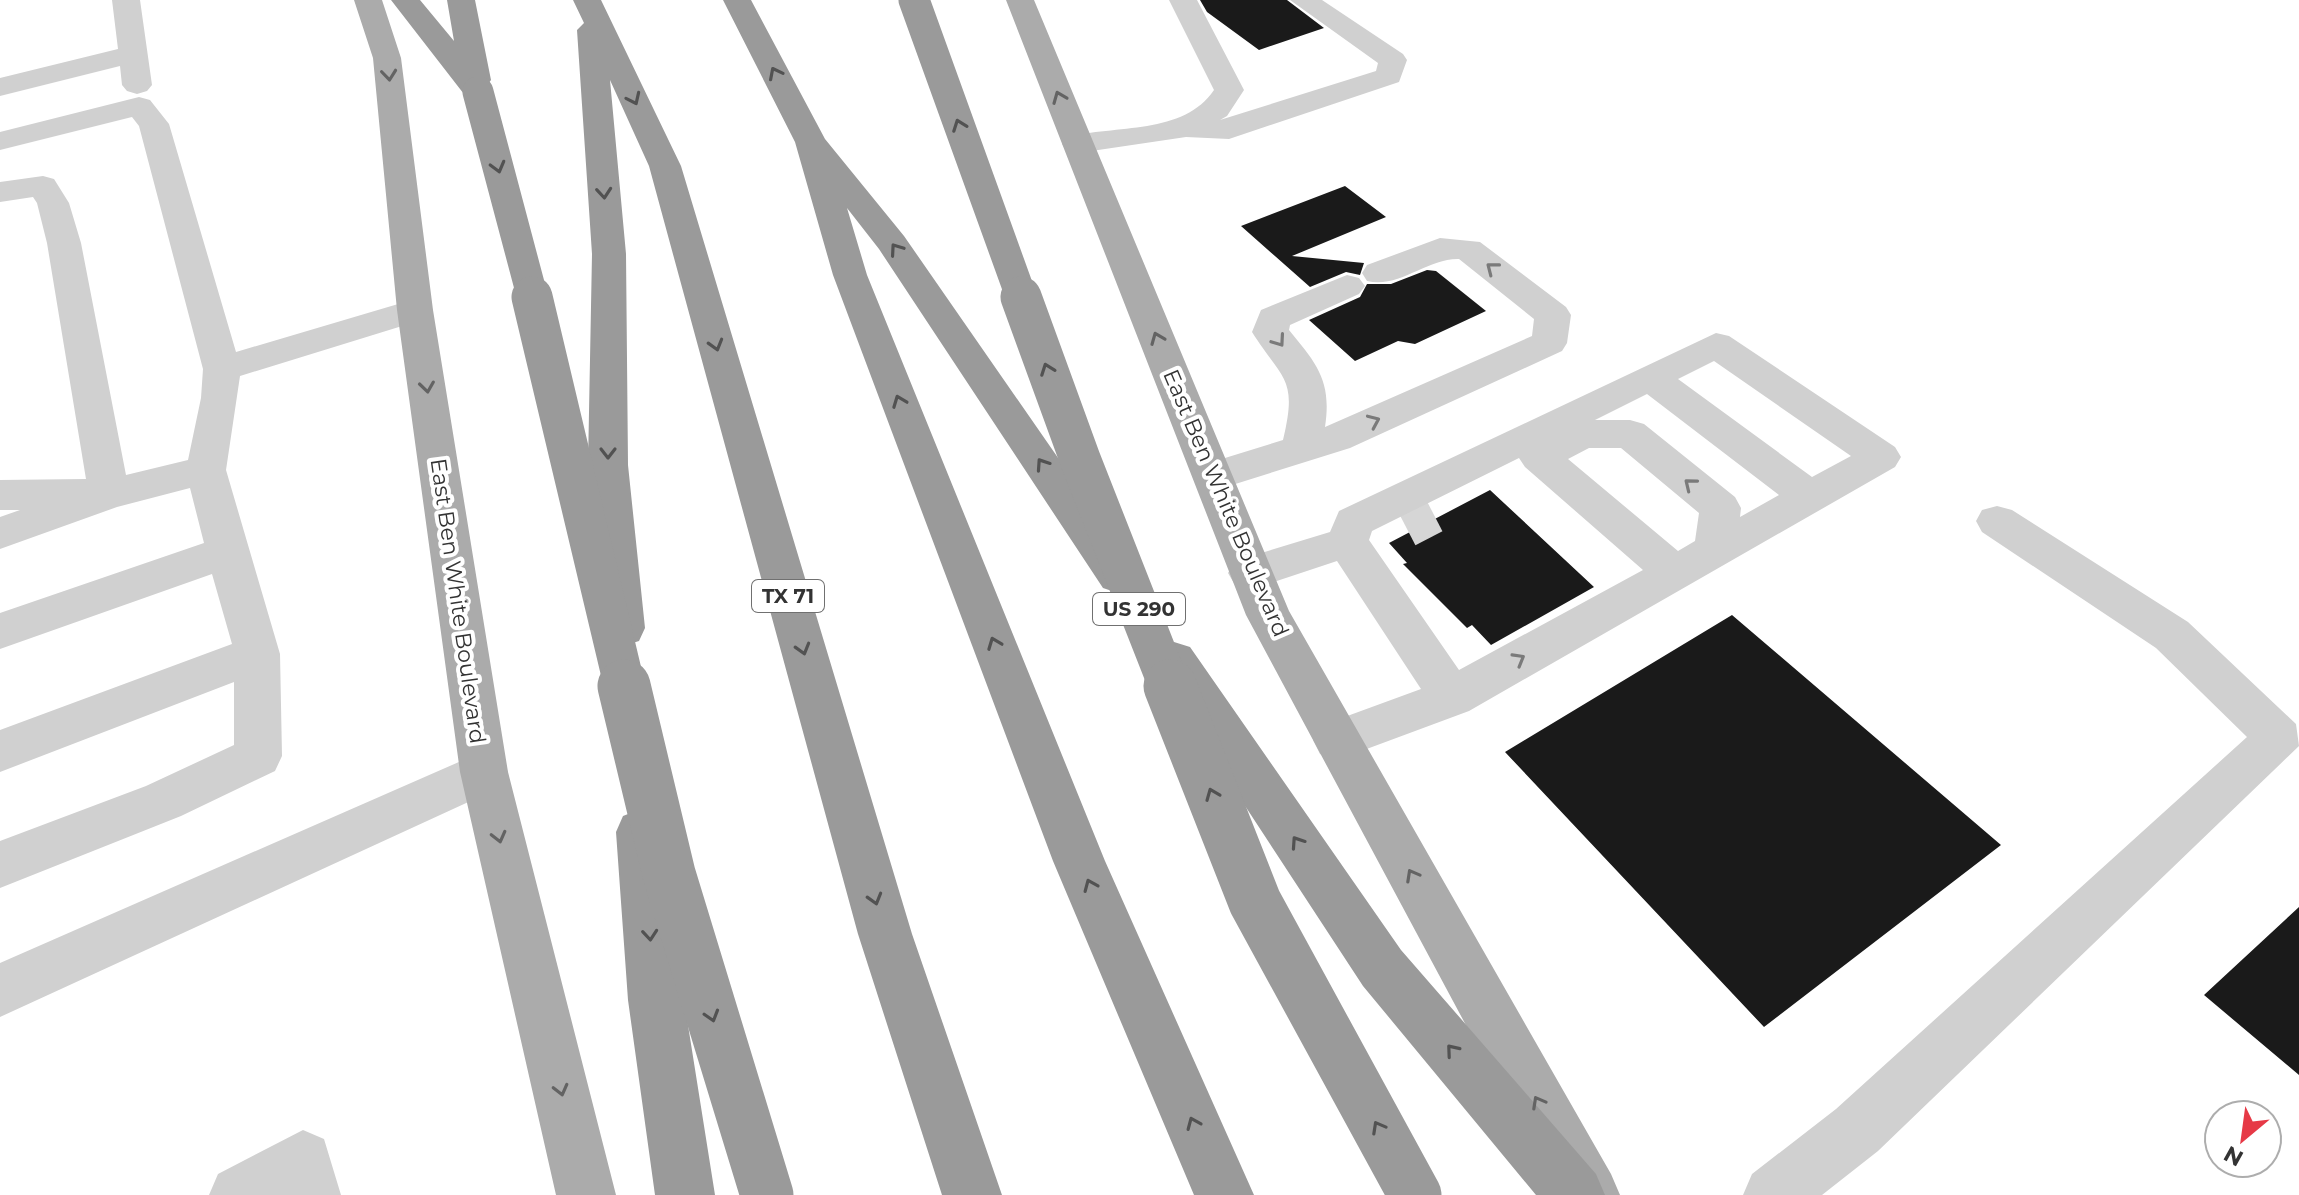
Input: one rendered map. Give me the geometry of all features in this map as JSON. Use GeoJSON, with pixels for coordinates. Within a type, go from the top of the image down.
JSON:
{"type":"FeatureCollection","features":[{"type":"Feature","properties":{"kind":"highway"},"geometry":{"type":"LineString","coordinates":[[405,0],[428,25],[478,92]]}},
{"type":"Feature","properties":{"kind":"highway"},"geometry":{"type":"LineString","coordinates":[[461,0],[478,92],[526,271],[669,874],[767,1195]]}},
{"type":"Feature","properties":{"kind":"highway"},"geometry":{"type":"LineString","coordinates":[[737,0],[811,142],[850,275],[1073,846],[1224,1195]]}},
{"type":"Feature","properties":{"kind":"highway","name":"US 290"},"geometry":{"type":"LineString","coordinates":[[914,0],[1080,459],[1255,902],[1415,1195]]}},
{"type":"Feature","properties":{"kind":"highway"},"geometry":{"type":"LineString","coordinates":[[588,2],[609,254],[608,465],[656,1000],[685,1195]]}},
{"type":"Feature","properties":{"kind":"highway","name":"TX 71"},"geometry":{"type":"LineString","coordinates":[[588,2],[665,166],[885,934],[972,1195]]}},
{"type":"Feature","properties":{"kind":"highway"},"geometry":{"type":"LineString","coordinates":[[811,142],[892,243],[1382,968],[1575,1195]]}},
{"type":"Feature","properties":{"kind":"main road","name":"East Ben White Boulevard"},"geometry":{"type":"LineString","coordinates":[[368,0],[387,58],[415,310],[484,772],[586,1195]]}},
{"type":"Feature","properties":{"kind":"main road","name":"East Ben White Boulevard"},"geometry":{"type":"LineString","coordinates":[[1020,0],[1268,615],[1590,1195]]}},
{"type":"Feature","properties":{"kind":"lane"},"geometry":{"type":"LineString","coordinates":[[0,865],[64,837],[214,781],[258,756],[257,654],[206,470],[220,398],[222,369],[154,124],[139,106],[126,0]]}},
{"type":"Feature","properties":{"kind":"lane"},"geometry":{"type":"LineString","coordinates":[[1183,0],[1229,90],[1216,110],[1186,128]]}},
{"type":"Feature","properties":{"kind":"lane"},"geometry":{"type":"LineString","coordinates":[[1078,144],[1186,128],[1229,130],[1389,76],[1393,60],[1304,0]]}},
{"type":"Feature","properties":{"kind":"lane"},"geometry":{"type":"LineString","coordinates":[[0,87],[131,55]]}},
{"type":"Feature","properties":{"kind":"lane"},"geometry":{"type":"LineString","coordinates":[[0,141],[139,106]]}},
{"type":"Feature","properties":{"kind":"lane"},"geometry":{"type":"LineString","coordinates":[[0,192],[43,186],[53,203],[64,243],[109,494]]}},
{"type":"Feature","properties":{"kind":"lane"},"geometry":{"type":"LineString","coordinates":[[1213,476],[1336,438],[1549,343],[1553,315],[1468,249],[1440,248],[1274,318],[1270,332],[1307,376],[1311,404],[1301,448]]}},
{"type":"Feature","properties":{"kind":"lane"},"geometry":{"type":"LineString","coordinates":[[222,369],[415,310]]}},
{"type":"Feature","properties":{"kind":"lane"},"geometry":{"type":"LineString","coordinates":[[1337,740],[1452,697],[1715,547],[1881,457],[1716,345],[1354,522],[1347,542]]}},
{"type":"Feature","properties":{"kind":"lane"},"geometry":{"type":"LineString","coordinates":[[1650,377],[1809,496]]}},
{"type":"Feature","properties":{"kind":"lane"},"geometry":{"type":"LineString","coordinates":[[1250,573],[1347,542],[1373,543],[1583,434],[1630,434],[1720,508],[1715,547]]}},
{"type":"Feature","properties":{"kind":"lane"},"geometry":{"type":"LineString","coordinates":[[1539,457],[1673,571]]}},
{"type":"Feature","properties":{"kind":"lane"},"geometry":{"type":"LineString","coordinates":[[0,533],[109,494],[206,470]]}},
{"type":"Feature","properties":{"kind":"lane"},"geometry":{"type":"LineString","coordinates":[[0,495],[109,494]]}},
{"type":"Feature","properties":{"kind":"lane"},"geometry":{"type":"LineString","coordinates":[[1773,1195],[1857,1130],[2279,738],[2172,635],[1997,521]]}},
{"type":"Feature","properties":{"kind":"lane"},"geometry":{"type":"LineString","coordinates":[[1347,542],[1452,697]]}},
{"type":"Feature","properties":{"kind":"lane"},"geometry":{"type":"LineString","coordinates":[[0,631],[227,552]]}},
{"type":"Feature","properties":{"kind":"lane"},"geometry":{"type":"LineString","coordinates":[[0,751],[257,654]]}},
{"type":"Feature","properties":{"kind":"lane"},"geometry":{"type":"LineString","coordinates":[[0,990],[484,772]]}},
{"type":"Feature","properties":{"kind":"lane"},"geometry":{"type":"LineString","coordinates":[[239,1195],[303,1160],[311,1195]]}},
{"type":"Feature","properties":{"kind":"building"},"geometry":{"type":"Polygon","coordinates":[[[1200,0],[1287,0],[1324,28],[1259,50],[1207,12],[1200,0]]]}},
{"type":"Feature","properties":{"kind":"building"},"geometry":{"type":"Polygon","coordinates":[[[1345,186],[1386,217],[1292,256],[1364,263],[1360,275],[1346,272],[1310,287],[1241,226],[1345,186]]]}},
{"type":"Feature","properties":{"kind":"building"},"geometry":{"type":"Polygon","coordinates":[[[1427,270],[1436,271],[1486,311],[1415,344],[1398,341],[1355,361],[1309,320],[1360,297],[1367,284],[1391,284],[1427,270]]]}},
{"type":"Feature","properties":{"kind":"building"},"geometry":{"type":"Polygon","coordinates":[[[1490,490],[1594,587],[1491,645],[1472,625],[1467,628],[1403,564],[1407,563],[1389,543],[1490,490]]]}},
{"type":"Feature","properties":{"kind":"building"},"geometry":{"type":"Polygon","coordinates":[[[1732,615],[2001,845],[1764,1027],[1505,752],[1732,615]]]}},
{"type":"Feature","properties":{"kind":"building"},"geometry":{"type":"Polygon","coordinates":[[[2299,907],[2299,1075],[2204,995],[2299,907]]]}},
{"type":"Feature","properties":{"kind":"tunnel"},"geometry":{"type":"LineString","coordinates":[[1406,527],[1433,513]]}}]}
